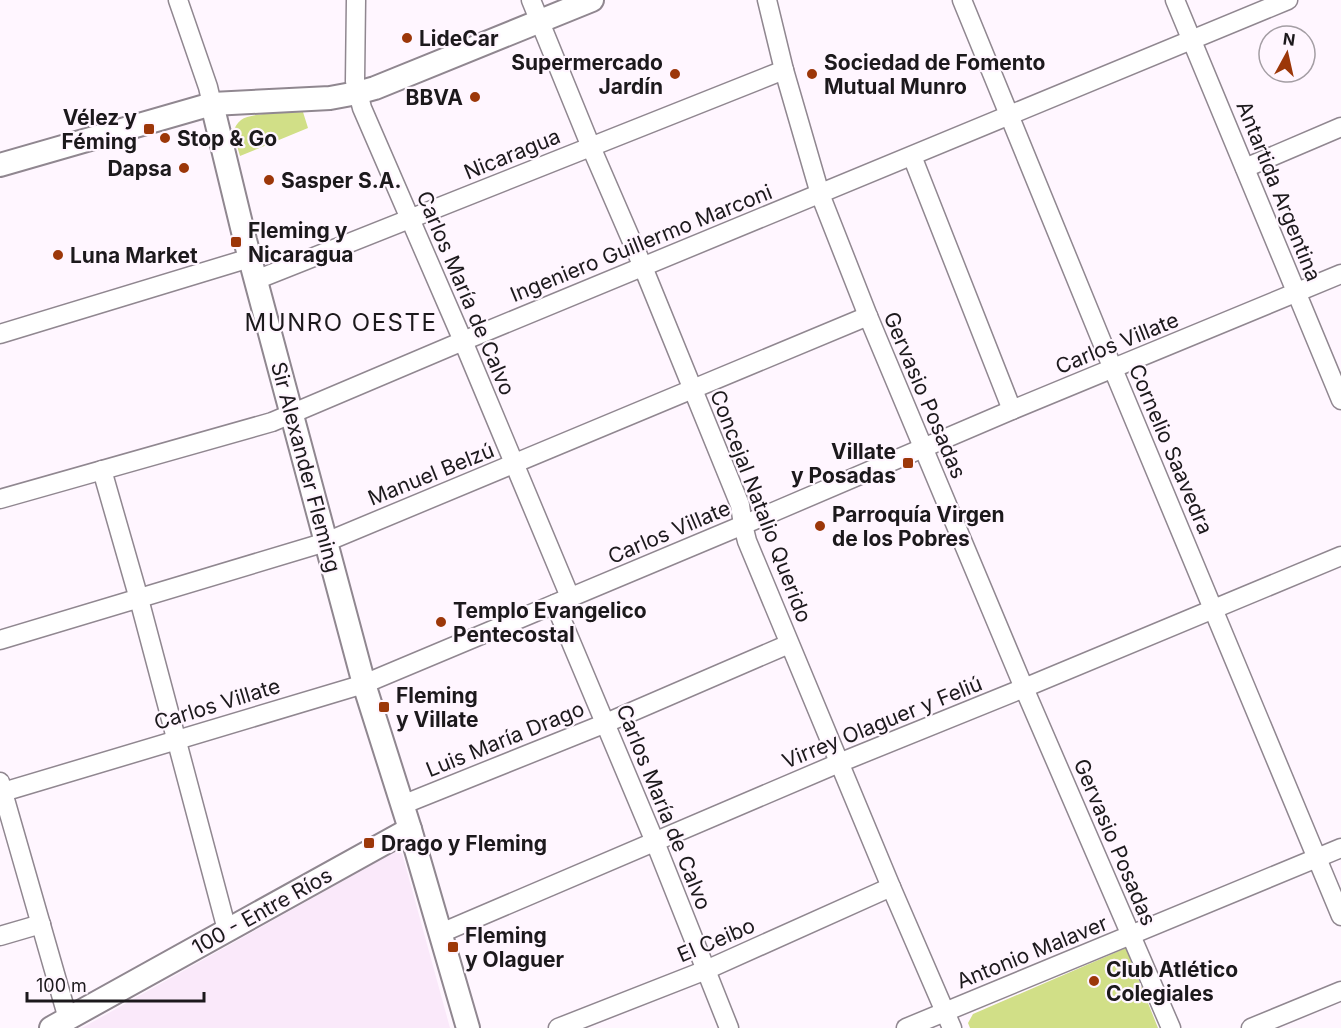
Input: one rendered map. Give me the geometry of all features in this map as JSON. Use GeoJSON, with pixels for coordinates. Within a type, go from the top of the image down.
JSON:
{"type":"FeatureCollection","features":[{"type":"Feature","properties":{"kind":"main road"},"geometry":{"type":"LineString","coordinates":[[0,165],[212,104],[330,98],[357,93],[592,0]]}},
{"type":"Feature","properties":{"kind":"main road","name":"Sir Alexander Fleming"},"geometry":{"type":"LineString","coordinates":[[212,104],[250,258],[364,684],[410,829],[468,1028]]}},
{"type":"Feature","properties":{"kind":"main road","name":"100 - Entre Ríos"},"geometry":{"type":"LineString","coordinates":[[60,1023],[410,829]]}},
{"type":"Feature","properties":{"kind":"street","name":"Sir Alexander Fleming"},"geometry":{"type":"LineString","coordinates":[[178,0],[212,104]]}},
{"type":"Feature","properties":{"kind":"street","name":"Carlos María de Calvo"},"geometry":{"type":"LineString","coordinates":[[356,0],[354,67],[357,93],[514,464],[606,723],[729,1028]]}},
{"type":"Feature","properties":{"kind":"street","name":"Concejal Natalio Querido"},"geometry":{"type":"LineString","coordinates":[[531,0],[740,505],[747,541],[789,644],[948,1020]]}},
{"type":"Feature","properties":{"kind":"street","name":"Gervasio Posadas"},"geometry":{"type":"LineString","coordinates":[[767,0],[784,70],[820,194],[868,316],[1024,688],[1171,1028]]}},
{"type":"Feature","properties":{"kind":"street","name":"Cornelio Saavedra"},"geometry":{"type":"LineString","coordinates":[[962,0],[1341,916]]}},
{"type":"Feature","properties":{"kind":"street","name":"Antartida Argentina"},"geometry":{"type":"LineString","coordinates":[[1175,0],[1341,400]]}},
{"type":"Feature","properties":{"kind":"street","name":"Ingeniero Guillermo Marconi"},"geometry":{"type":"LineString","coordinates":[[0,499],[272,422],[291,412],[1288,0]]}},
{"type":"Feature","properties":{"kind":"street","name":"Nicaragua"},"geometry":{"type":"LineString","coordinates":[[256,280],[784,70]]}},
{"type":"Feature","properties":{"kind":"street"},"geometry":{"type":"LineString","coordinates":[[1245,168],[1341,128]]}},
{"type":"Feature","properties":{"kind":"street"},"geometry":{"type":"LineString","coordinates":[[912,156],[1012,410]]}},
{"type":"Feature","properties":{"kind":"street"},"geometry":{"type":"LineString","coordinates":[[0,334],[250,258]]}},
{"type":"Feature","properties":{"kind":"street","name":"Carlos Villate"},"geometry":{"type":"LineString","coordinates":[[1,789],[177,740],[364,684],[923,447],[1341,274]]}},
{"type":"Feature","properties":{"kind":"street","name":"Manuel Belzú"},"geometry":{"type":"LineString","coordinates":[[0,640],[326,542],[868,316]]}},
{"type":"Feature","properties":{"kind":"street"},"geometry":{"type":"LineString","coordinates":[[102,470],[139,598],[227,930]]}},
{"type":"Feature","properties":{"kind":"street","name":"Virrey Olaguer y Feliú"},"geometry":{"type":"LineString","coordinates":[[441,933],[839,763],[1341,556]]}},
{"type":"Feature","properties":{"kind":"street","name":"Luis María Drago"},"geometry":{"type":"LineString","coordinates":[[402,805],[606,723],[789,644]]}},
{"type":"Feature","properties":{"kind":"street"},"geometry":{"type":"LineString","coordinates":[[1,789],[41,924],[60,1023]]}},
{"type":"Feature","properties":{"kind":"street","name":"Antonio Malaver"},"geometry":{"type":"LineString","coordinates":[[906,1028],[948,1020],[1131,935],[1341,848]]}},
{"type":"Feature","properties":{"kind":"street","name":"El Ceibo"},"geometry":{"type":"LineString","coordinates":[[558,1028],[706,970],[891,887]]}},
{"type":"Feature","properties":{"kind":"street"},"geometry":{"type":"LineString","coordinates":[[0,936],[41,924]]}},
{"type":"Feature","properties":{"kind":"street"},"geometry":{"type":"LineString","coordinates":[[1251,1028],[1341,991]]}},
{"type":"Feature","properties":{"kind":"shaded area"},"geometry":{"type":"Polygon","coordinates":[[[396,851],[402,853],[450,1028],[82,1028],[396,851]]]}},
{"type":"Feature","properties":{"kind":"green space"},"geometry":{"type":"Polygon","coordinates":[[[303,112],[308,128],[240,156],[233,132],[241,120],[262,114],[303,112]]]}},
{"type":"Feature","properties":{"kind":"green space","name":"Club Atlético Colegiales"},"geometry":{"type":"Polygon","coordinates":[[[1126,948],[1158,1028],[970,1028],[968,1023],[973,1014],[1126,948]]]}},
{"type":"Feature","properties":{"kind":"place","name":"LideCar"},"geometry":{"type":"Point","coordinates":[407,38]}},
{"type":"Feature","properties":{"kind":"place","name":"Supermercado Jardín"},"geometry":{"type":"Point","coordinates":[675,74]}},
{"type":"Feature","properties":{"kind":"place","name":"Sociedad de Fomento Mutual Munro"},"geometry":{"type":"Point","coordinates":[812,74]}},
{"type":"Feature","properties":{"kind":"place","name":"BBVA"},"geometry":{"type":"Point","coordinates":[475,97]}},
{"type":"Feature","properties":{"kind":"place","name":"Vélez y Féming"},"geometry":{"type":"Point","coordinates":[149,129]}},
{"type":"Feature","properties":{"kind":"place","name":"Stop & Go"},"geometry":{"type":"Point","coordinates":[165,138]}},
{"type":"Feature","properties":{"kind":"place","name":"Dapsa"},"geometry":{"type":"Point","coordinates":[184,168]}},
{"type":"Feature","properties":{"kind":"place","name":"Sasper S.A."},"geometry":{"type":"Point","coordinates":[269,180]}},
{"type":"Feature","properties":{"kind":"place","name":"Fleming y Nicaragua"},"geometry":{"type":"Point","coordinates":[236,242]}},
{"type":"Feature","properties":{"kind":"place","name":"Luna Market"},"geometry":{"type":"Point","coordinates":[58,255]}},
{"type":"Feature","properties":{"kind":"place","name":"Villate y Posadas"},"geometry":{"type":"Point","coordinates":[908,463]}},
{"type":"Feature","properties":{"kind":"place","name":"Parroquía Virgen de los Pobres"},"geometry":{"type":"Point","coordinates":[820,526]}},
{"type":"Feature","properties":{"kind":"place","name":"Templo Evangelico Pentecostal"},"geometry":{"type":"Point","coordinates":[441,622]}},
{"type":"Feature","properties":{"kind":"place","name":"Fleming y Villate"},"geometry":{"type":"Point","coordinates":[384,707]}},
{"type":"Feature","properties":{"kind":"place","name":"Drago y Fleming"},"geometry":{"type":"Point","coordinates":[369,843]}},
{"type":"Feature","properties":{"kind":"place","name":"Fleming y Olaguer"},"geometry":{"type":"Point","coordinates":[453,947]}},
{"type":"Feature","properties":{"kind":"place","name":"Club Atlético Colegiales"},"geometry":{"type":"Point","coordinates":[1094,981]}},
{"type":"Feature","properties":{"kind":"district","name":"MUNRO OESTE"},"geometry":{"type":"Point","coordinates":[341,322]}}]}
